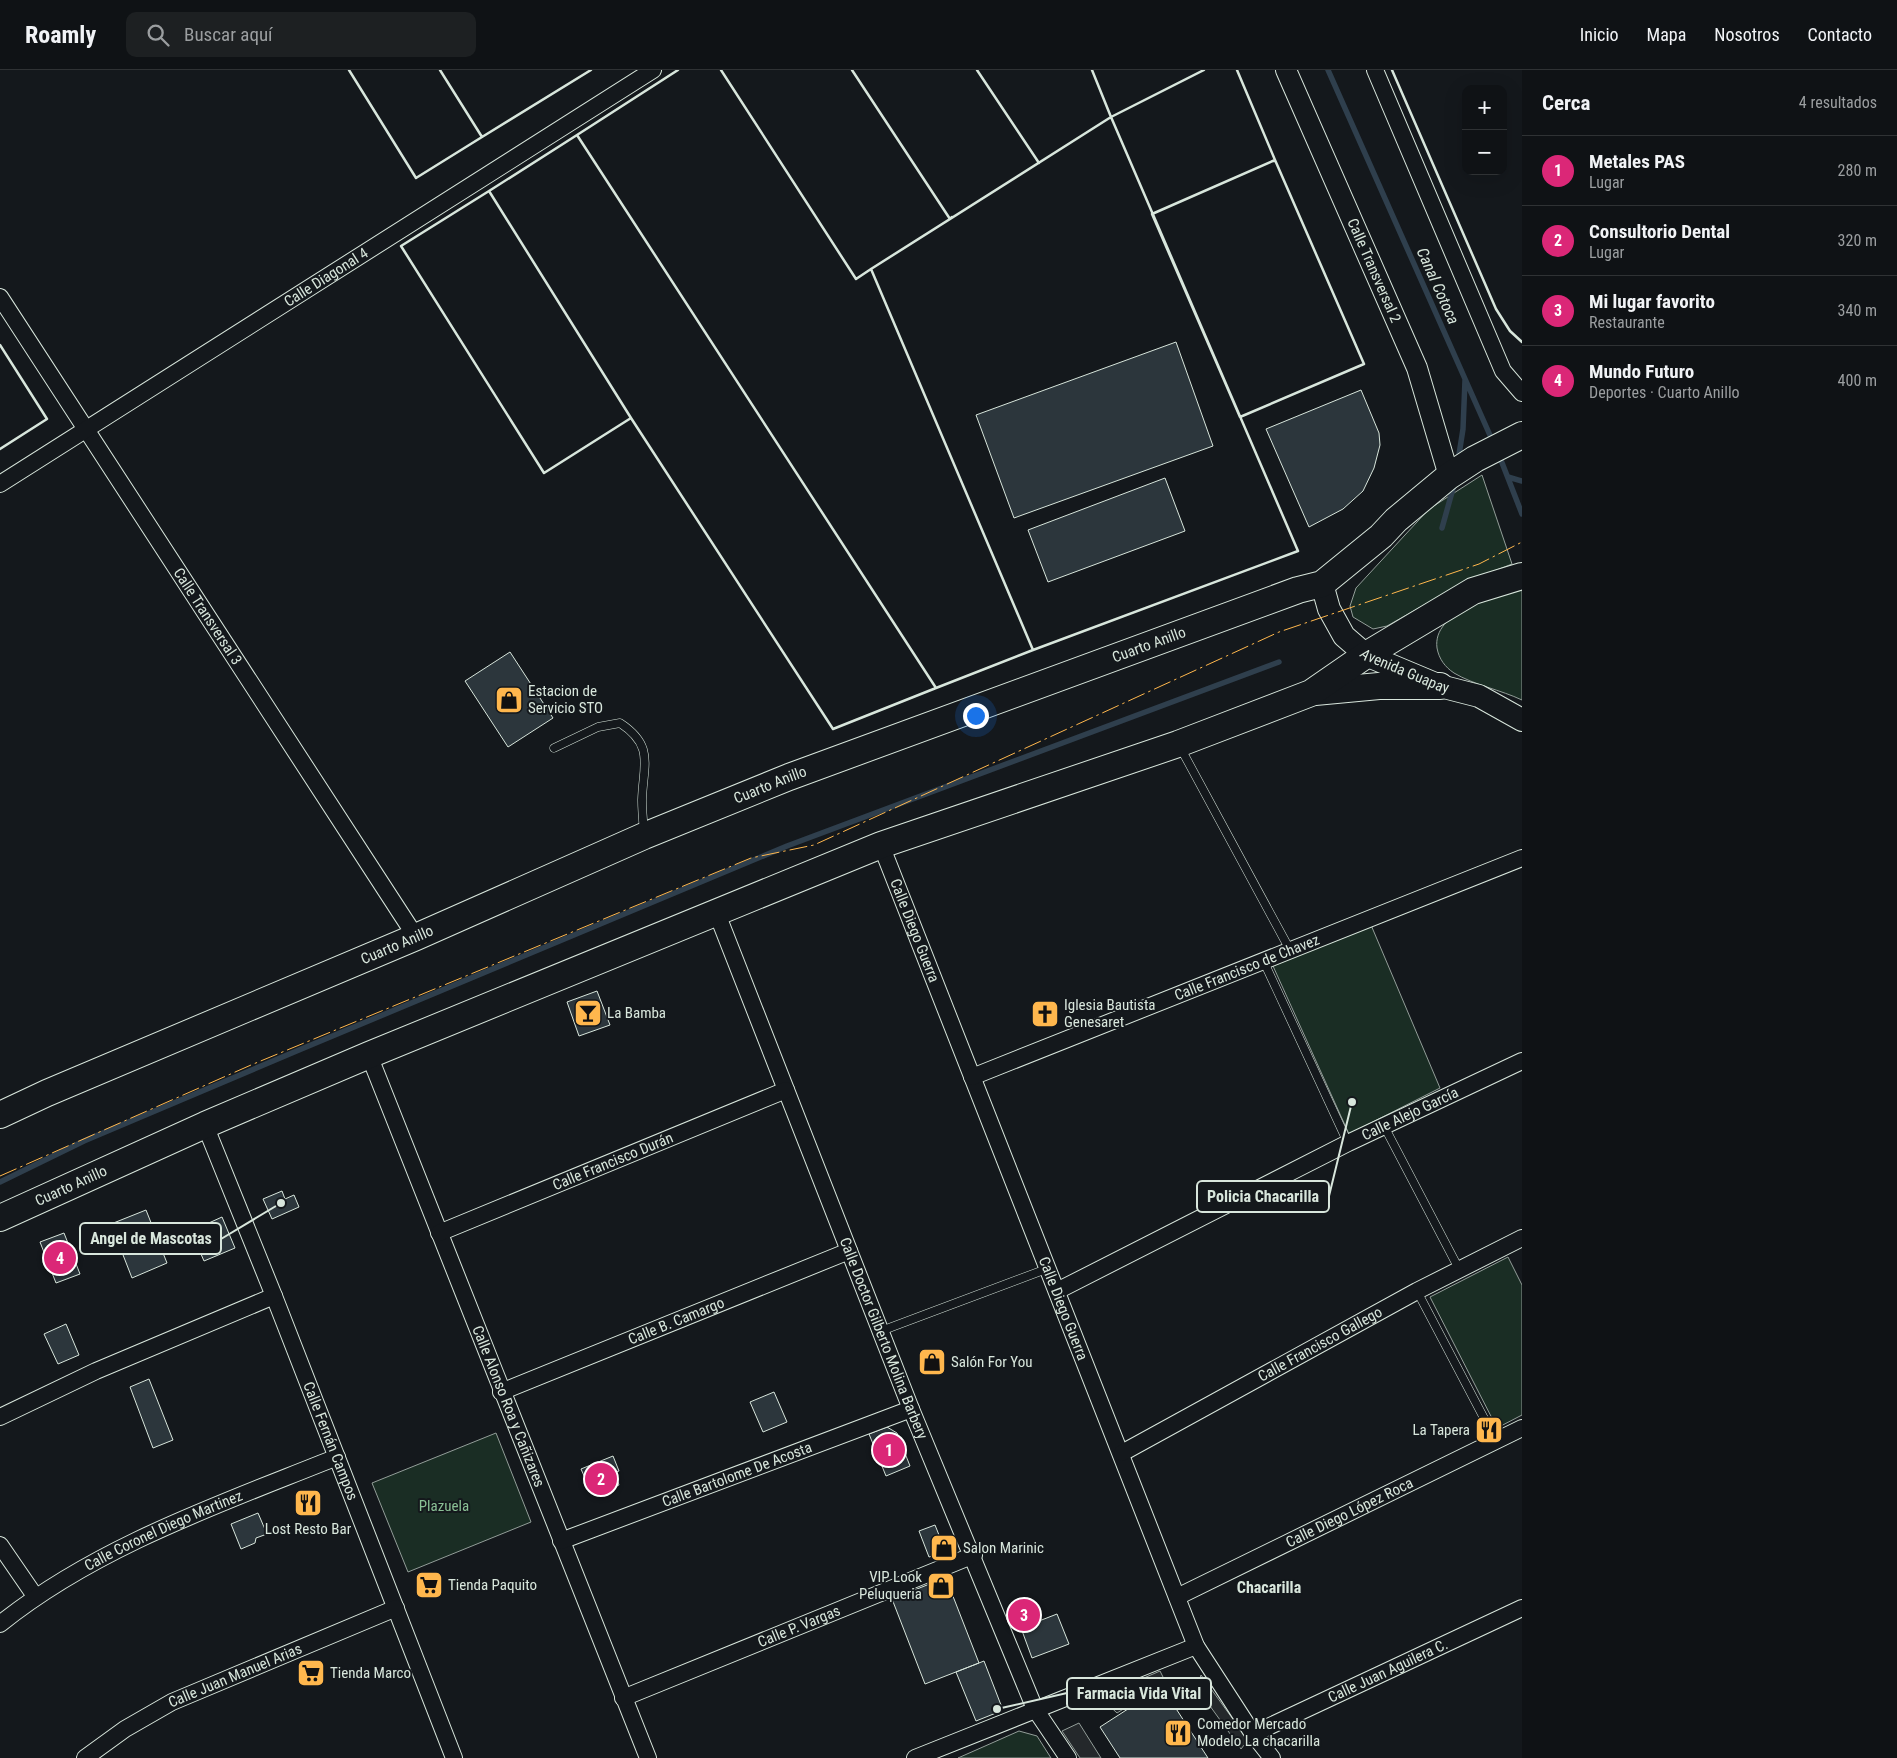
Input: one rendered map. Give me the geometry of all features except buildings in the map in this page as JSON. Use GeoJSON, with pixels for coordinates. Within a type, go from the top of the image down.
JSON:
{"type":"FeatureCollection","features":[{"type":"Feature","properties":{"kind":"highway","name":"Cuarto Anillo"},"geometry":{"type":"LineString","coordinates":[[0,1115],[66,1085],[416,937],[644,836],[789,777],[1298,590],[1322,584],[1381,536],[1396,520],[1449,476],[1475,459],[1522,436]]}},
{"type":"Feature","properties":{"kind":"highway","name":"Cuarto Anillo"},"geometry":{"type":"LineString","coordinates":[[0,1218],[204,1125],[716,911],[881,845],[1178,744],[1311,693],[1366,655],[1473,591],[1519,577]]}},
{"type":"Feature","properties":{"kind":"highway"},"geometry":{"type":"LineString","coordinates":[[1311,693],[1379,686],[1440,686]]}},
{"type":"Feature","properties":{"kind":"main road","name":"Avenida Guapay"},"geometry":{"type":"LineString","coordinates":[[1322,584],[1328,609],[1344,636],[1366,655],[1440,686],[1479,696],[1522,720]]}},
{"type":"Feature","properties":{"kind":"street","name":"Calle Diagonal 4"},"geometry":{"type":"LineString","coordinates":[[0,484],[653,70]]}},
{"type":"Feature","properties":{"kind":"street","name":"Calle Transversal 2"},"geometry":{"type":"LineString","coordinates":[[1286,70],[1417,368],[1449,476]]}},
{"type":"Feature","properties":{"kind":"street"},"geometry":{"type":"LineString","coordinates":[[1375,70],[1503,371],[1522,393]]}},
{"type":"Feature","properties":{"kind":"street","name":"Calle Transversal 3"},"geometry":{"type":"LineString","coordinates":[[0,297],[416,937]]}},
{"type":"Feature","properties":{"kind":"street","name":"Calle Diego Guerra"},"geometry":{"type":"LineString","coordinates":[[881,845],[1122,1453],[1196,1646],[1267,1757]]}},
{"type":"Feature","properties":{"kind":"street","name":"Calle Francisco de Chavez"},"geometry":{"type":"LineString","coordinates":[[972,1077],[1522,858]]}},
{"type":"Feature","properties":{"kind":"street","name":"Calle Doctor Gilberto Molina Barbery"},"geometry":{"type":"LineString","coordinates":[[716,911],[911,1409],[974,1555],[1035,1709],[1068,1758]]}},
{"type":"Feature","properties":{"kind":"street","name":"Calle Alonso Roa y Cañizares"},"geometry":{"type":"LineString","coordinates":[[369,1055],[501,1392],[648,1758]]}},
{"type":"Feature","properties":{"kind":"street","name":"Calle Alejo García"},"geometry":{"type":"LineString","coordinates":[[1057,1291],[1384,1126],[1522,1061]]}},
{"type":"Feature","properties":{"kind":"street","name":"Calle Francisco Durán"},"geometry":{"type":"LineString","coordinates":[[439,1233],[786,1090]]}},
{"type":"Feature","properties":{"kind":"street","name":"Calle Fernán Campos"},"geometry":{"type":"LineString","coordinates":[[204,1125],[274,1296],[454,1758]]}},
{"type":"Feature","properties":{"kind":"street","name":"Calle Francisco Gallego"},"geometry":{"type":"LineString","coordinates":[[1122,1453],[1417,1291],[1522,1238]]}},
{"type":"Feature","properties":{"kind":"street","name":"Calle B. Camargo"},"geometry":{"type":"LineString","coordinates":[[501,1392],[849,1251]]}},
{"type":"Feature","properties":{"kind":"street"},"geometry":{"type":"LineString","coordinates":[[0,1417],[96,1371],[274,1296]]}},
{"type":"Feature","properties":{"kind":"street","name":"Calle Bartolome De Acosta"},"geometry":{"type":"LineString","coordinates":[[561,1541],[911,1409]]}},
{"type":"Feature","properties":{"kind":"street","name":"Calle Diego López Roca"},"geometry":{"type":"LineString","coordinates":[[1177,1597],[1522,1428]]}},
{"type":"Feature","properties":{"kind":"street","name":"Calle Coronel Diego Martinez"},"geometry":{"type":"LineString","coordinates":[[0,1624],[34,1596],[162,1527],[337,1457]]}},
{"type":"Feature","properties":{"kind":"street"},"geometry":{"type":"LineString","coordinates":[[0,1545],[34,1596]]}},
{"type":"Feature","properties":{"kind":"street","name":"Calle P. Vargas"},"geometry":{"type":"LineString","coordinates":[[623,1698],[974,1555]]}},
{"type":"Feature","properties":{"kind":"street","name":"Calle Juan Manuel Arias"},"geometry":{"type":"LineString","coordinates":[[85,1758],[125,1729],[172,1702],[396,1608]]}},
{"type":"Feature","properties":{"kind":"street","name":"Calle Juan Aguilera C."},"geometry":{"type":"LineString","coordinates":[[1253,1734],[1522,1608]]}},
{"type":"Feature","properties":{"kind":"street"},"geometry":{"type":"LineString","coordinates":[[915,1758],[1196,1646]]}},
{"type":"Feature","properties":{"kind":"lane"},"geometry":{"type":"LineString","coordinates":[[554,748],[598,727],[620,723],[635,733],[644,751],[647,767],[642,799],[644,836]]}},
{"type":"Feature","properties":{"kind":"lane"},"geometry":{"type":"LineString","coordinates":[[1178,744],[1290,950]]}},
{"type":"Feature","properties":{"kind":"lane"},"geometry":{"type":"LineString","coordinates":[[1264,962],[1348,1144]]}},
{"type":"Feature","properties":{"kind":"lane"},"geometry":{"type":"LineString","coordinates":[[1384,1126],[1459,1269]]}},
{"type":"Feature","properties":{"kind":"lane"},"geometry":{"type":"LineString","coordinates":[[881,1331],[1049,1268]]}},
{"type":"Feature","properties":{"kind":"lane"},"geometry":{"type":"LineString","coordinates":[[1417,1291],[1496,1441]]}},
{"type":"Feature","properties":{"kind":"green space"},"geometry":{"type":"Polygon","coordinates":[[[1482,475],[1512,564],[1463,583],[1387,626],[1373,629],[1353,617],[1350,606],[1356,588],[1429,509],[1482,475]]]}},
{"type":"Feature","properties":{"kind":"green space"},"geometry":{"type":"Polygon","coordinates":[[[1522,588],[1522,700],[1470,681],[1454,673],[1443,662],[1437,648],[1438,635],[1445,624],[1455,615],[1482,601],[1522,588]]]}},
{"type":"Feature","properties":{"kind":"green space"},"geometry":{"type":"Polygon","coordinates":[[[1371,925],[1440,1088],[1349,1134],[1273,966],[1371,925]]]}},
{"type":"Feature","properties":{"kind":"green space"},"geometry":{"type":"Polygon","coordinates":[[[1508,1257],[1522,1285],[1522,1415],[1497,1428],[1430,1297],[1508,1257]]]}},
{"type":"Feature","properties":{"kind":"green space","name":"Plazuela"},"geometry":{"type":"Polygon","coordinates":[[[496,1433],[531,1522],[408,1572],[372,1483],[496,1433]]]}},
{"type":"Feature","properties":{"kind":"green space"},"geometry":{"type":"Polygon","coordinates":[[[1019,1731],[1037,1736],[1051,1758],[958,1758],[1019,1731]]]}},
{"type":"Feature","properties":{"kind":"shaded area"},"geometry":{"type":"Polygon","coordinates":[[[1160,1671],[1166,1683],[1117,1713],[1100,1697],[1160,1671]]]}},
{"type":"Feature","properties":{"kind":"shaded area"},"geometry":{"type":"Polygon","coordinates":[[[1201,1675],[1248,1740],[1241,1749],[1197,1688],[1201,1675]]]}},
{"type":"Feature","properties":{"kind":"shaded area"},"geometry":{"type":"Polygon","coordinates":[[[1079,1723],[1101,1758],[1080,1758],[1062,1731],[1079,1723]]]}},
{"type":"Feature","properties":{"kind":"waterway","name":"Canal Cotoca"},"geometry":{"type":"LineString","coordinates":[[1328,70],[1493,442]]}},
{"type":"Feature","properties":{"kind":"waterway"},"geometry":{"type":"LineString","coordinates":[[1458,461],[1463,429],[1465,380]]}},
{"type":"Feature","properties":{"kind":"waterway","name":"Canal Cotoca"},"geometry":{"type":"LineString","coordinates":[[1499,455],[1522,514]]}},
{"type":"Feature","properties":{"kind":"waterway"},"geometry":{"type":"LineString","coordinates":[[1508,477],[1522,481]]}},
{"type":"Feature","properties":{"kind":"waterway"},"geometry":{"type":"LineString","coordinates":[[1442,528],[1454,485]]}},
{"type":"Feature","properties":{"kind":"waterway"},"geometry":{"type":"LineString","coordinates":[[0,1182],[84,1141],[787,846],[1279,662]]}},
{"type":"Feature","properties":{"kind":"wall"},"geometry":{"type":"LineString","coordinates":[[349,70],[416,178],[482,137],[440,70]]}},
{"type":"Feature","properties":{"kind":"wall"},"geometry":{"type":"LineString","coordinates":[[481,135],[482,137],[591,70]]}},
{"type":"Feature","properties":{"kind":"wall"},"geometry":{"type":"LineString","coordinates":[[678,70],[577,135],[936,688],[1033,650],[871,269],[856,279],[721,70]]}},
{"type":"Feature","properties":{"kind":"wall"},"geometry":{"type":"LineString","coordinates":[[852,70],[950,219],[952,217]]}},
{"type":"Feature","properties":{"kind":"wall"},"geometry":{"type":"LineString","coordinates":[[977,70],[1039,163]]}},
{"type":"Feature","properties":{"kind":"wall"},"geometry":{"type":"LineString","coordinates":[[1092,70],[1111,117],[1113,116]]}},
{"type":"Feature","properties":{"kind":"wall"},"geometry":{"type":"LineString","coordinates":[[1111,117],[1204,70]]}},
{"type":"Feature","properties":{"kind":"wall"},"geometry":{"type":"LineString","coordinates":[[1237,70],[1274,161]]}},
{"type":"Feature","properties":{"kind":"wall"},"geometry":{"type":"LineString","coordinates":[[1392,70],[1496,309],[1510,331],[1522,342]]}},
{"type":"Feature","properties":{"kind":"wall"},"geometry":{"type":"LineString","coordinates":[[1111,117],[1298,551],[1033,650],[871,269],[1111,117]]}},
{"type":"Feature","properties":{"kind":"wall"},"geometry":{"type":"LineString","coordinates":[[577,135],[936,688],[833,729],[631,418],[489,191],[577,135]]}},
{"type":"Feature","properties":{"kind":"wall"},"geometry":{"type":"LineString","coordinates":[[1275,160],[1364,364],[1240,417],[1152,214],[1275,160]]}},
{"type":"Feature","properties":{"kind":"wall"},"geometry":{"type":"LineString","coordinates":[[489,191],[631,418],[544,473],[401,246],[489,191]]}},
{"type":"Feature","properties":{"kind":"wall"},"geometry":{"type":"LineString","coordinates":[[0,345],[47,419],[0,449]]}},
{"type":"Feature","properties":{"kind":"power"},"geometry":{"type":"LineString","coordinates":[[0,1176],[251,1065],[751,858],[814,845],[1279,632],[1479,564],[1522,542]]}},
{"type":"Feature","properties":{"kind":"place","name":"Estacion de Servicio STO"},"geometry":{"type":"Point","coordinates":[509,700]}},
{"type":"Feature","properties":{"kind":"place","name":"La Bamba"},"geometry":{"type":"Point","coordinates":[588,1013]}},
{"type":"Feature","properties":{"kind":"place","name":"Iglesia Bautista Genesaret"},"geometry":{"type":"Point","coordinates":[1045,1014]}},
{"type":"Feature","properties":{"kind":"place","name":"Policia Chacarilla"},"geometry":{"type":"Point","coordinates":[1352,1102]}},
{"type":"Feature","properties":{"kind":"place","name":"Angel de Mascotas"},"geometry":{"type":"Point","coordinates":[281,1203]}},
{"type":"Feature","properties":{"kind":"place","name":"Mundo Futuro"},"geometry":{"type":"Point","coordinates":[60,1258]}},
{"type":"Feature","properties":{"kind":"place","name":"Salón For You"},"geometry":{"type":"Point","coordinates":[932,1362]}},
{"type":"Feature","properties":{"kind":"place","name":"La Tapera"},"geometry":{"type":"Point","coordinates":[1489,1430]}},
{"type":"Feature","properties":{"kind":"place","name":"Metales PAS"},"geometry":{"type":"Point","coordinates":[889,1450]}},
{"type":"Feature","properties":{"kind":"place","name":"Consultorio Dental"},"geometry":{"type":"Point","coordinates":[601,1479]}},
{"type":"Feature","properties":{"kind":"place","name":"Lost Resto Bar"},"geometry":{"type":"Point","coordinates":[308,1503]}},
{"type":"Feature","properties":{"kind":"place","name":"Salon Marinic"},"geometry":{"type":"Point","coordinates":[944,1548]}},
{"type":"Feature","properties":{"kind":"place","name":"Tienda Paquito"},"geometry":{"type":"Point","coordinates":[429,1585]}},
{"type":"Feature","properties":{"kind":"place","name":"VIP Look Peluqueria"},"geometry":{"type":"Point","coordinates":[941,1586]}},
{"type":"Feature","properties":{"kind":"place","name":"Mi lugar favorito"},"geometry":{"type":"Point","coordinates":[1024,1615]}},
{"type":"Feature","properties":{"kind":"place","name":"Tienda Marco"},"geometry":{"type":"Point","coordinates":[311,1673]}},
{"type":"Feature","properties":{"kind":"place","name":"Farmacia Vida Vital"},"geometry":{"type":"Point","coordinates":[997,1709]}},
{"type":"Feature","properties":{"kind":"place","name":"Comedor Mercado Modelo La chacarilla"},"geometry":{"type":"Point","coordinates":[1178,1733]}},
{"type":"Feature","properties":{"kind":"district","name":"Chacarilla"},"geometry":{"type":"Point","coordinates":[1269,1587]}}]}
